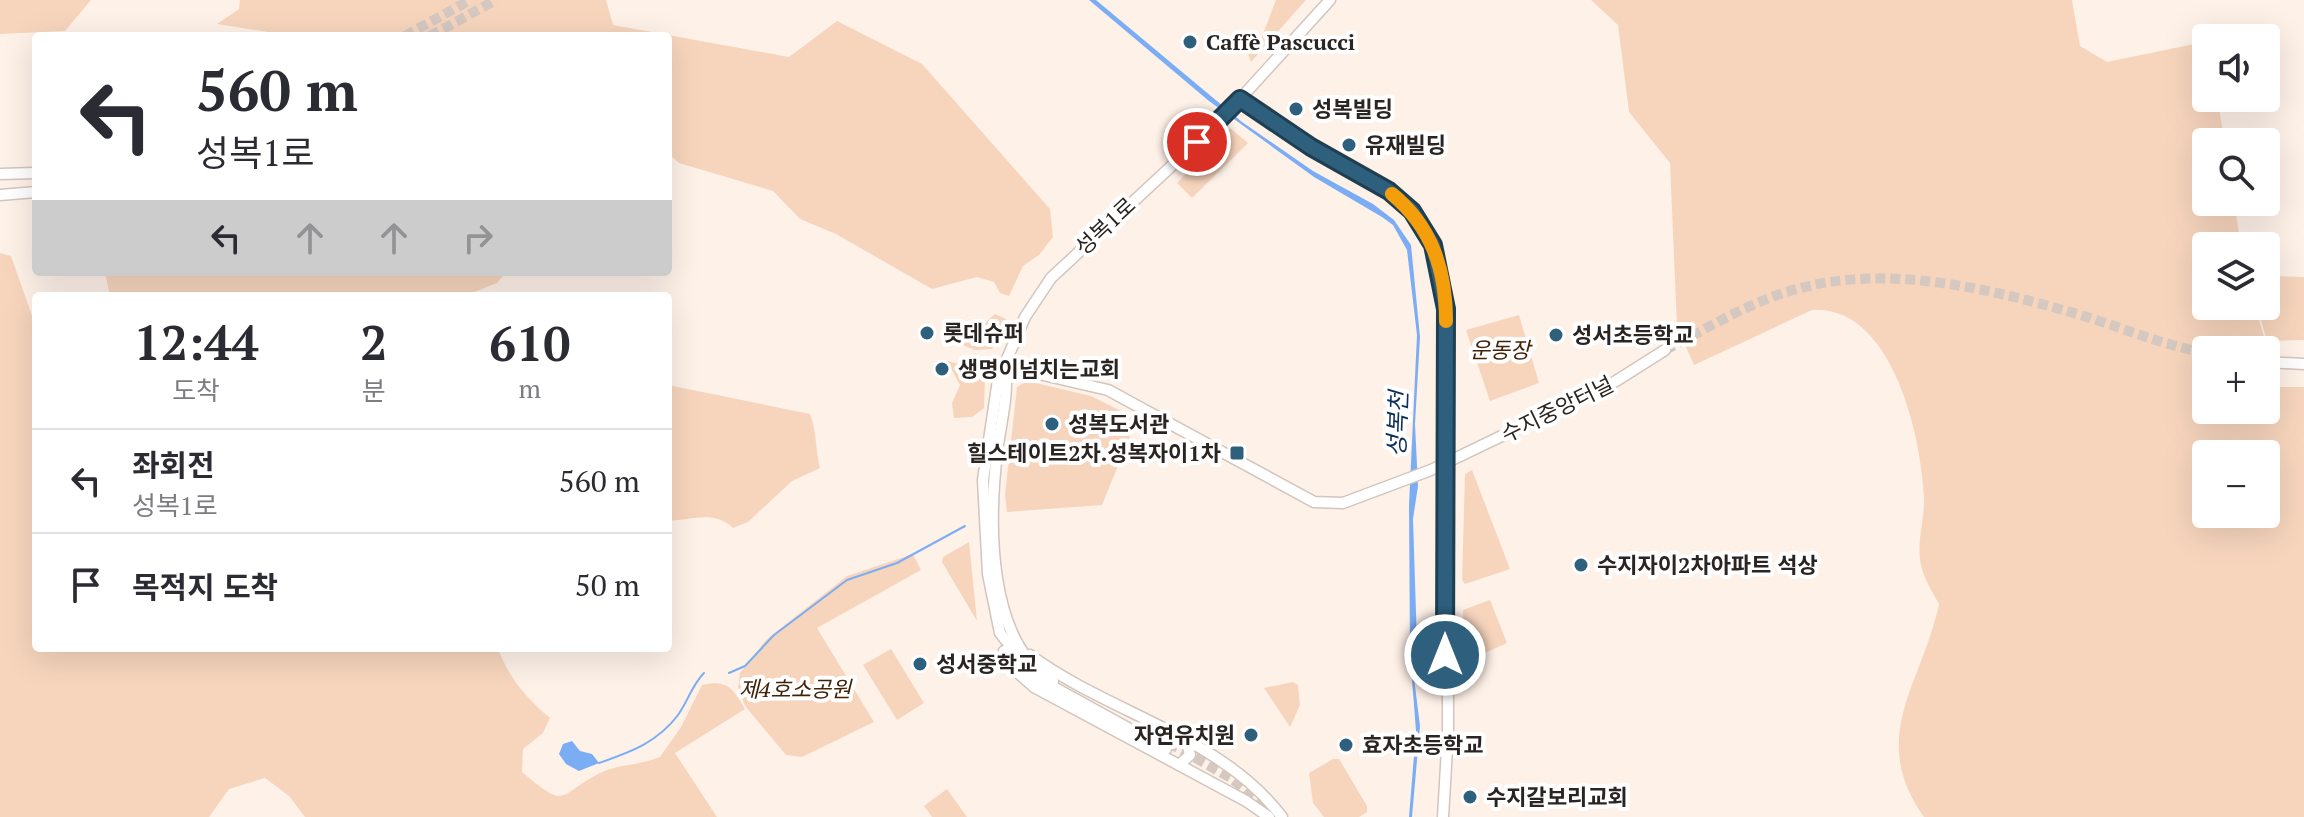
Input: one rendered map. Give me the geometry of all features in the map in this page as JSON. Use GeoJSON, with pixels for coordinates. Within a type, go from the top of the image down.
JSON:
{"type":"FeatureCollection","features":[{"type":"Feature","properties":{"kind":"street","name":"성복1로"},"geometry":{"type":"LineString","coordinates":[[1269,817],[1230,792],[1024,680],[999,640],[988,574],[983,480],[998,380],[1025,317],[1055,274],[1220,121],[1330,0]]}},
{"type":"Feature","properties":{"kind":"street"},"geometry":{"type":"LineString","coordinates":[[1237,103],[1389,191],[1412,211],[1439,260],[1446,309],[1448,732],[1443,817]]}},
{"type":"Feature","properties":{"kind":"street"},"geometry":{"type":"LineString","coordinates":[[0,174],[32,173]]}},
{"type":"Feature","properties":{"kind":"street"},"geometry":{"type":"LineString","coordinates":[[0,195],[32,192]]}},
{"type":"Feature","properties":{"kind":"street","name":"수지중앙터널"},"geometry":{"type":"LineString","coordinates":[[1005,366],[1108,390],[1314,502],[1343,503],[1431,470],[1616,381],[1665,350]]}},
{"type":"Feature","properties":{"kind":"street"},"geometry":{"type":"LineString","coordinates":[[2280,363],[2304,364]]}},
{"type":"Feature","properties":{"kind":"street","name":"성복1로"},"geometry":{"type":"LineString","coordinates":[[1005,366],[1007,383],[996,459],[994,522],[1003,610],[1017,643],[1045,680]]}},
{"type":"Feature","properties":{"kind":"street","name":"성복1로"},"geometry":{"type":"LineString","coordinates":[[997,623],[1013,654],[1045,680]]}},
{"type":"Feature","properties":{"kind":"street"},"geometry":{"type":"LineString","coordinates":[[1017,643],[1070,681],[1242,772],[1282,817]]}},
{"type":"Feature","properties":{"kind":"street"},"geometry":{"type":"LineString","coordinates":[[1045,680],[1167,746]]}},
{"type":"Feature","properties":{"kind":"street"},"geometry":{"type":"LineString","coordinates":[[1179,765],[1190,755],[1187,743]]}},
{"type":"Feature","properties":{"kind":"street"},"geometry":{"type":"LineString","coordinates":[[1230,792],[1227,785],[1229,777],[1242,772]]}},
{"type":"Feature","properties":{"kind":"green space"},"geometry":{"type":"Polygon","coordinates":[[[0,0],[91,0],[65,31],[0,34],[0,0]]]}},
{"type":"Feature","properties":{"kind":"green space"},"geometry":{"type":"Polygon","coordinates":[[[240,0],[606,0],[613,25],[652,32],[268,32],[217,24],[239,9],[240,0]]]}},
{"type":"Feature","properties":{"kind":"green space"},"geometry":{"type":"Polygon","coordinates":[[[1276,0],[1306,0],[1251,62],[1247,51],[1261,39],[1276,0]]]}},
{"type":"Feature","properties":{"kind":"green space"},"geometry":{"type":"Polygon","coordinates":[[[1591,0],[2072,0],[2080,46],[2107,62],[2192,44],[2192,112],[2220,112],[2222,128],[2192,128],[2192,216],[2236,216],[2239,232],[2192,232],[2192,320],[2259,320],[2264,336],[2192,336],[2192,424],[2280,424],[2280,387],[2304,387],[2304,817],[1924,817],[1908,788],[1900,761],[1899,736],[1904,710],[1939,604],[1921,565],[1922,471],[1908,409],[1897,378],[1882,351],[1863,328],[1840,314],[1812,310],[1694,365],[1677,327],[1670,163],[1629,112],[1618,25],[1591,0]]]}},
{"type":"Feature","properties":{"kind":"green space"},"geometry":{"type":"Polygon","coordinates":[[[837,21],[922,64],[1050,209],[1053,237],[1039,255],[1023,266],[1009,296],[1000,293],[994,282],[977,277],[932,289],[836,234],[800,219],[773,191],[679,163],[672,157],[672,36],[789,57],[837,21]]]}},
{"type":"Feature","properties":{"kind":"green space"},"geometry":{"type":"Polygon","coordinates":[[[1230,128],[1248,143],[1192,198],[1177,183],[1230,128]]]}},
{"type":"Feature","properties":{"kind":"green space"},"geometry":{"type":"Polygon","coordinates":[[[0,253],[11,256],[32,316],[32,652],[500,652],[519,687],[550,718],[543,733],[523,749],[522,772],[556,795],[569,793],[607,770],[660,757],[681,727],[702,685],[723,684],[733,691],[745,709],[675,753],[717,817],[305,817],[289,796],[265,778],[229,789],[209,817],[0,817],[0,253]]]}},
{"type":"Feature","properties":{"kind":"green space"},"geometry":{"type":"Polygon","coordinates":[[[106,276],[503,276],[497,283],[474,292],[109,292],[106,276]]]}},
{"type":"Feature","properties":{"kind":"green space"},"geometry":{"type":"Polygon","coordinates":[[[2280,276],[2304,277],[2304,340],[2280,341],[2280,336],[2266,336],[2261,320],[2280,320],[2280,276]]]}},
{"type":"Feature","properties":{"kind":"green space"},"geometry":{"type":"Polygon","coordinates":[[[995,314],[1006,319],[992,349],[975,350],[948,339],[951,332],[985,323],[995,314]]]}},
{"type":"Feature","properties":{"kind":"green space","name":"운동장"},"geometry":{"type":"Polygon","coordinates":[[[1519,315],[1539,383],[1490,401],[1466,330],[1519,315]]]}},
{"type":"Feature","properties":{"kind":"green space"},"geometry":{"type":"Polygon","coordinates":[[[947,361],[975,368],[985,378],[984,408],[972,417],[954,418],[952,403],[960,385],[947,361]]]}},
{"type":"Feature","properties":{"kind":"green space"},"geometry":{"type":"Polygon","coordinates":[[[1027,381],[1091,396],[1137,419],[1102,505],[1007,512],[1005,495],[1017,387],[1027,381]]]}},
{"type":"Feature","properties":{"kind":"green space"},"geometry":{"type":"Polygon","coordinates":[[[672,386],[810,414],[820,468],[792,481],[748,522],[733,528],[718,519],[672,521],[672,386]]]}},
{"type":"Feature","properties":{"kind":"green space"},"geometry":{"type":"Polygon","coordinates":[[[1472,470],[1510,569],[1465,584],[1462,580],[1465,474],[1472,470]]]}},
{"type":"Feature","properties":{"kind":"green space"},"geometry":{"type":"Polygon","coordinates":[[[969,542],[977,621],[942,562],[943,557],[969,542]]]}},
{"type":"Feature","properties":{"kind":"green space","name":"제4호소공원"},"geometry":{"type":"Polygon","coordinates":[[[913,554],[921,570],[817,628],[874,722],[802,757],[786,755],[745,706],[738,687],[740,673],[767,639],[847,576],[913,554]]]}},
{"type":"Feature","properties":{"kind":"green space"},"geometry":{"type":"Polygon","coordinates":[[[1490,600],[1507,643],[1465,662],[1463,610],[1490,600]]]}},
{"type":"Feature","properties":{"kind":"green space"},"geometry":{"type":"Polygon","coordinates":[[[891,649],[924,703],[897,720],[863,665],[891,649]]]}},
{"type":"Feature","properties":{"kind":"green space"},"geometry":{"type":"Polygon","coordinates":[[[1293,682],[1298,685],[1300,705],[1290,727],[1264,688],[1293,682]]]}},
{"type":"Feature","properties":{"kind":"green space"},"geometry":{"type":"Polygon","coordinates":[[[1333,759],[1339,759],[1367,806],[1367,812],[1359,817],[1324,817],[1313,803],[1309,773],[1333,759]]]}},
{"type":"Feature","properties":{"kind":"green space"},"geometry":{"type":"Polygon","coordinates":[[[947,789],[967,817],[932,817],[924,806],[947,789]]]}},
{"type":"Feature","properties":{"kind":"water"},"geometry":{"type":"Polygon","coordinates":[[[1089,0],[1096,0],[1242,122],[1313,171],[1373,204],[1394,220],[1411,245],[1420,337],[1415,424],[1418,486],[1413,519],[1417,644],[1413,670],[1420,726],[1412,817],[1409,817],[1416,731],[1410,653],[1409,505],[1417,335],[1407,250],[1393,225],[1314,177],[1209,101],[1089,0]]]}},
{"type":"Feature","properties":{"kind":"water"},"geometry":{"type":"Polygon","coordinates":[[[572,741],[580,751],[592,754],[599,763],[579,771],[566,764],[559,754],[563,744],[572,741]]]}},
{"type":"Feature","properties":{"kind":"waterway"},"geometry":{"type":"LineString","coordinates":[[729,673],[745,666],[774,635],[847,580],[897,563],[965,526]]}},
{"type":"Feature","properties":{"kind":"waterway"},"geometry":{"type":"LineString","coordinates":[[599,763],[632,750],[661,733],[678,715],[704,673]]}},
{"type":"Feature","properties":{"kind":"tunnel"},"geometry":{"type":"LineString","coordinates":[[412,32],[470,0]]}},
{"type":"Feature","properties":{"kind":"tunnel"},"geometry":{"type":"LineString","coordinates":[[437,32],[496,0]]}},
{"type":"Feature","properties":{"kind":"tunnel"},"geometry":{"type":"LineString","coordinates":[[1665,350],[1780,294],[1832,282],[1905,279],[2015,297],[2192,350]]}},
{"type":"Feature","properties":{"kind":"tunnel"},"geometry":{"type":"LineString","coordinates":[[1169,743],[1231,778],[1270,810]]}},
{"type":"Feature","properties":{"kind":"slow traffic"},"geometry":{"type":"LineString","coordinates":[[1392,194],[1412,211],[1433,245],[1442,273],[1446,321]]}},
{"type":"Feature","properties":{"kind":"place","name":"Caffè Pascucci"},"geometry":{"type":"Point","coordinates":[1190,42]}},
{"type":"Feature","properties":{"kind":"place","name":"성복빌딩"},"geometry":{"type":"Point","coordinates":[1296,109]}},
{"type":"Feature","properties":{"kind":"place","name":"유재빌딩"},"geometry":{"type":"Point","coordinates":[1349,145]}},
{"type":"Feature","properties":{"kind":"place","name":"롯데슈퍼"},"geometry":{"type":"Point","coordinates":[927,333]}},
{"type":"Feature","properties":{"kind":"place","name":"성서초등학교"},"geometry":{"type":"Point","coordinates":[1556,335]}},
{"type":"Feature","properties":{"kind":"place","name":"생명이넘치는교회"},"geometry":{"type":"Point","coordinates":[942,369]}},
{"type":"Feature","properties":{"kind":"place","name":"성복도서관"},"geometry":{"type":"Point","coordinates":[1052,424]}},
{"type":"Feature","properties":{"kind":"place","name":"힐스테이트2차.성복자이1차"},"geometry":{"type":"Point","coordinates":[1237,453]}},
{"type":"Feature","properties":{"kind":"place","name":"수지자이2차아파트 석상"},"geometry":{"type":"Point","coordinates":[1581,565]}},
{"type":"Feature","properties":{"kind":"place","name":"성서중학교"},"geometry":{"type":"Point","coordinates":[920,664]}},
{"type":"Feature","properties":{"kind":"place","name":"자연유치원"},"geometry":{"type":"Point","coordinates":[1251,735]}},
{"type":"Feature","properties":{"kind":"place","name":"효자초등학교"},"geometry":{"type":"Point","coordinates":[1346,745]}},
{"type":"Feature","properties":{"kind":"place","name":"수지갈보리교회"},"geometry":{"type":"Point","coordinates":[1470,797]}},
{"type":"Feature","properties":{"kind":"route"},"geometry":{"type":"LineString","coordinates":[[1197,142],[1240,99],[1332,160],[1389,191],[1412,211],[1433,245],[1442,273],[1447,336],[1444,396],[1445,655]]}},
{"type":"Feature","properties":{"kind":"water label","name":"성복천"},"geometry":{"type":"Point","coordinates":[1398,424]}}]}
